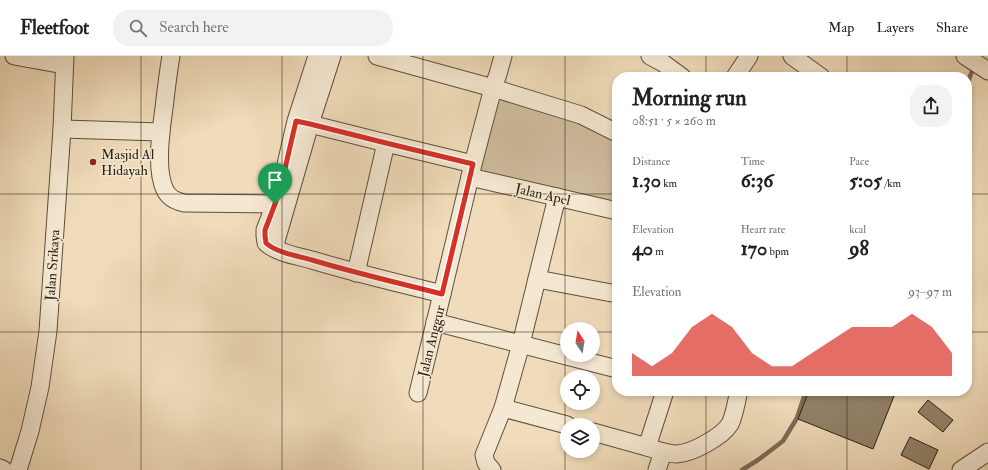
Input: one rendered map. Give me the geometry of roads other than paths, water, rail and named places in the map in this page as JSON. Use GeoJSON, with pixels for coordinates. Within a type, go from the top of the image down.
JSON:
{"type":"FeatureCollection","features":[{"type":"Feature","properties":{"kind":"street"},"geometry":{"type":"LineString","coordinates":[[14,56],[64,61]]}},
{"type":"Feature","properties":{"kind":"street"},"geometry":{"type":"LineString","coordinates":[[170,56],[161,132],[160,156],[162,183],[167,194],[175,201],[184,203],[275,204]]}},
{"type":"Feature","properties":{"kind":"street"},"geometry":{"type":"LineString","coordinates":[[274,248],[318,56]]}},
{"type":"Feature","properties":{"kind":"street"},"geometry":{"type":"LineString","coordinates":[[332,56],[303,122],[284,173],[275,204],[265,230],[266,243],[288,254],[356,273],[442,294]]}},
{"type":"Feature","properties":{"kind":"street"},"geometry":{"type":"LineString","coordinates":[[377,56],[493,88],[582,115],[612,130]]}},
{"type":"Feature","properties":{"kind":"street","name":"Jalan Anggur"},"geometry":{"type":"LineString","coordinates":[[418,393],[471,171],[503,56]]}},
{"type":"Feature","properties":{"kind":"street"},"geometry":{"type":"LineString","coordinates":[[650,56],[675,72]]}},
{"type":"Feature","properties":{"kind":"street"},"geometry":{"type":"LineString","coordinates":[[738,72],[749,56]]}},
{"type":"Feature","properties":{"kind":"street"},"geometry":{"type":"LineString","coordinates":[[792,56],[814,72]]}},
{"type":"Feature","properties":{"kind":"street"},"geometry":{"type":"LineString","coordinates":[[965,56],[988,71]]}},
{"type":"Feature","properties":{"kind":"street","name":"Jalan Srikaya"},"geometry":{"type":"LineString","coordinates":[[18,470],[30,431],[40,387],[48,331],[62,129],[64,61]]}},
{"type":"Feature","properties":{"kind":"street","name":"Jalan Apel"},"geometry":{"type":"LineString","coordinates":[[303,122],[386,143],[557,197],[612,210]]}},
{"type":"Feature","properties":{"kind":"street"},"geometry":{"type":"LineString","coordinates":[[62,129],[161,132]]}},
{"type":"Feature","properties":{"kind":"street"},"geometry":{"type":"LineString","coordinates":[[356,273],[386,143]]}},
{"type":"Feature","properties":{"kind":"street"},"geometry":{"type":"LineString","coordinates":[[492,470],[486,463],[484,455],[503,408],[521,344],[557,197]]}},
{"type":"Feature","properties":{"kind":"street"},"geometry":{"type":"LineString","coordinates":[[537,279],[612,293]]}},
{"type":"Feature","properties":{"kind":"street"},"geometry":{"type":"LineString","coordinates":[[435,322],[612,368]]}},
{"type":"Feature","properties":{"kind":"street"},"geometry":{"type":"LineString","coordinates":[[657,470],[655,450],[664,396]]}},
{"type":"Feature","properties":{"kind":"street"},"geometry":{"type":"LineString","coordinates":[[600,434],[655,450],[677,454],[713,440],[721,434],[729,425],[734,415],[738,396]]}},
{"type":"Feature","properties":{"kind":"street"},"geometry":{"type":"LineString","coordinates":[[503,408],[560,423]]}},
{"type":"Feature","properties":{"kind":"street"},"geometry":{"type":"LineString","coordinates":[[960,470],[988,452]]}},
{"type":"Feature","properties":{"kind":"street"},"geometry":{"type":"LineString","coordinates":[[0,468],[4,470]]}},
{"type":"Feature","properties":{"kind":"waterway"},"geometry":{"type":"LineString","coordinates":[[972,72],[974,66]]}},
{"type":"Feature","properties":{"kind":"waterway"},"geometry":{"type":"LineString","coordinates":[[742,470],[783,441],[797,418],[804,396]]}},
{"type":"Feature","properties":{"kind":"place","name":"Masjid Al Hidayah"},"geometry":{"type":"Point","coordinates":[93,162]}}]}
